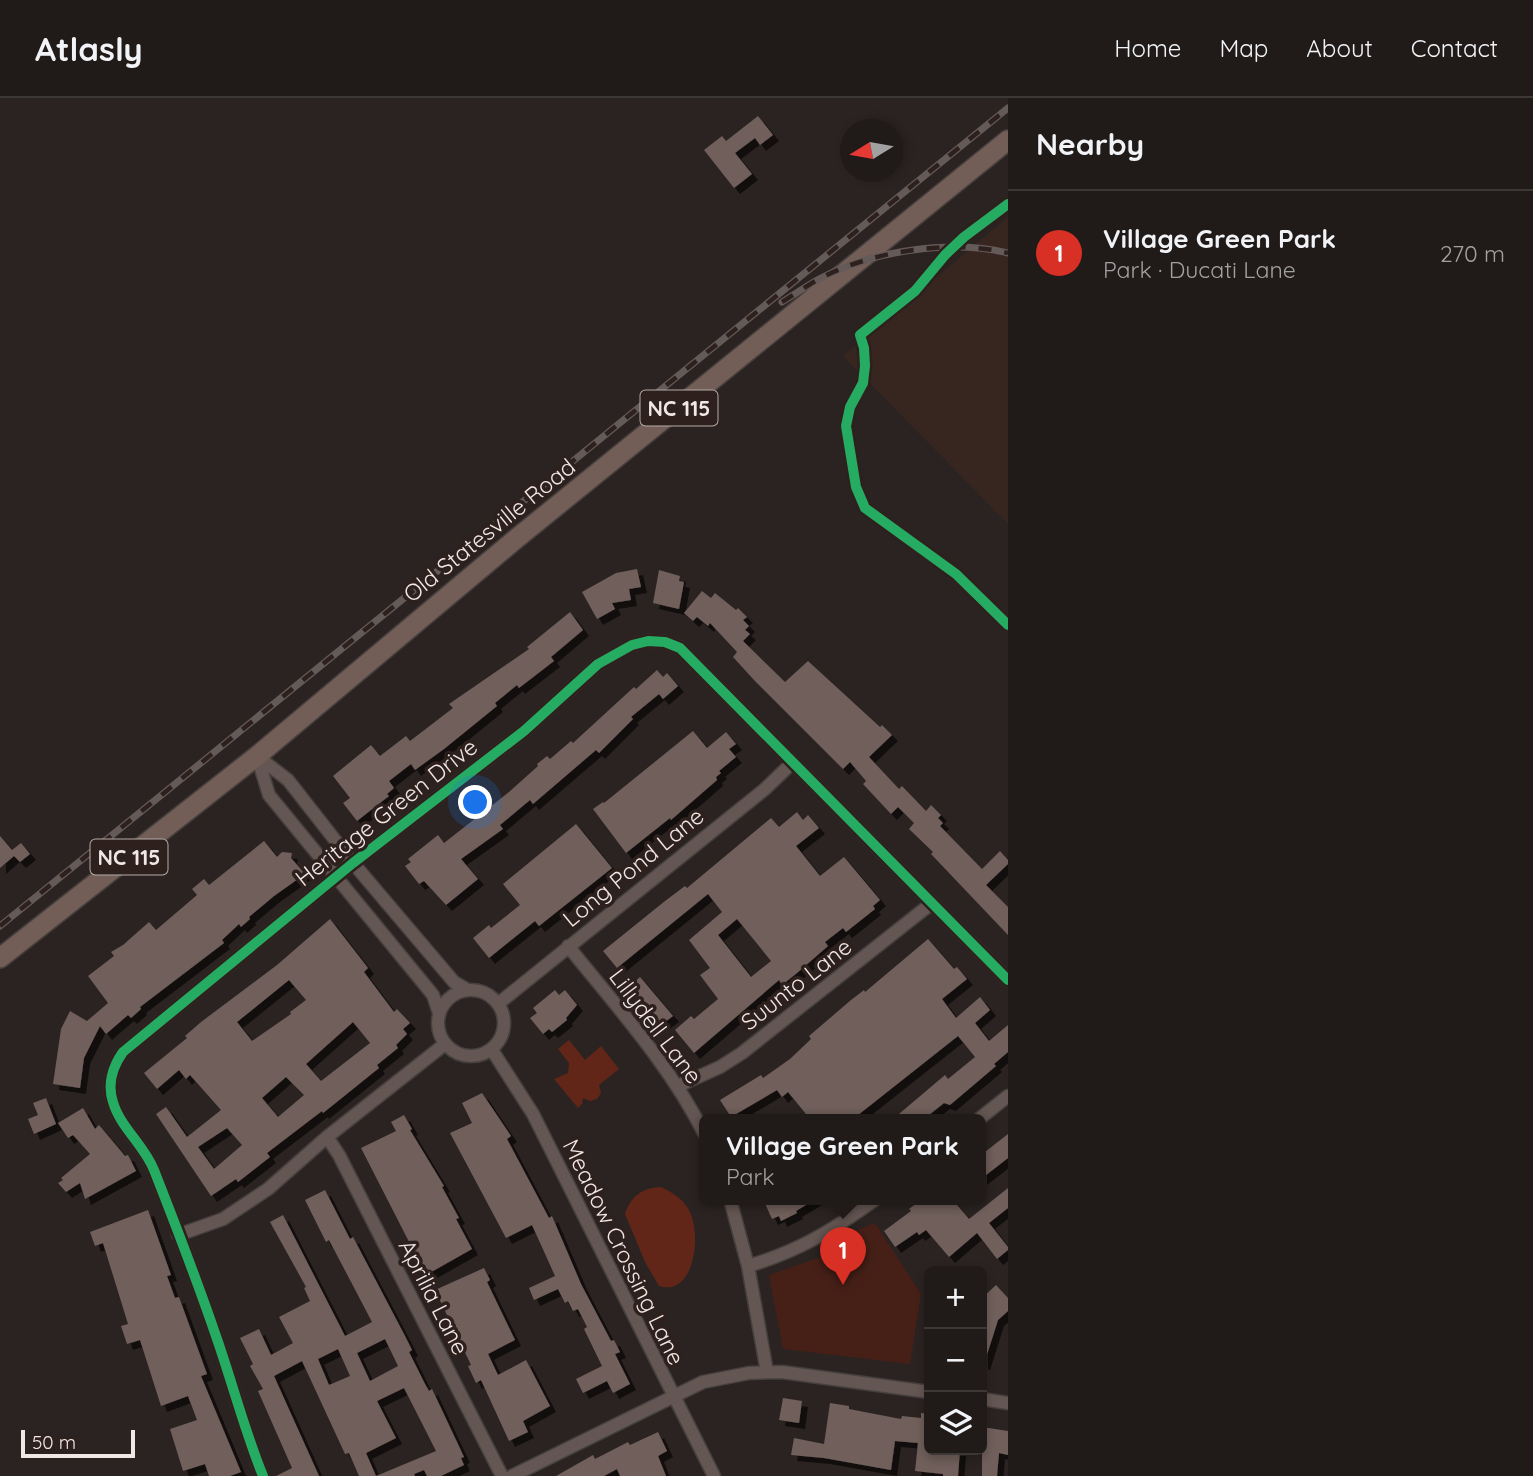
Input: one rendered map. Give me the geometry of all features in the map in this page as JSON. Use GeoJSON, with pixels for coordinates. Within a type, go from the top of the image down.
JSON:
{"type":"FeatureCollection","features":[{"type":"Feature","properties":{"kind":"main road","name":"Old Statesville Road"},"geometry":{"type":"LineString","coordinates":[[0,958],[257,756],[517,538],[1008,139]]}},
{"type":"Feature","properties":{"kind":"street","name":"Heritage Green Drive"},"geometry":{"type":"LineString","coordinates":[[263,1476],[217,1338],[153,1166],[117,1114],[111,1090],[114,1064],[123,1052],[353,863],[524,731],[598,664],[632,645],[648,641],[665,642],[680,648],[1008,980]]}},
{"type":"Feature","properties":{"kind":"street"},"geometry":{"type":"LineString","coordinates":[[257,756],[288,780],[353,863],[454,982],[466,989]]}},
{"type":"Feature","properties":{"kind":"street"},"geometry":{"type":"LineString","coordinates":[[257,756],[269,795],[433,995],[439,1013],[438,1027],[446,1044],[465,1056],[479,1056],[492,1050],[501,1040],[505,1028],[504,1014],[499,1003],[490,994],[478,989],[454,993],[439,1013]]}},
{"type":"Feature","properties":{"kind":"street","name":"Long Pond Lane"},"geometry":{"type":"LineString","coordinates":[[499,1003],[765,789],[792,763]]}},
{"type":"Feature","properties":{"kind":"street","name":"Suunto Lane"},"geometry":{"type":"LineString","coordinates":[[678,1086],[720,1067],[742,1053],[932,903]]}},
{"type":"Feature","properties":{"kind":"street","name":"Lillydell Lane"},"geometry":{"type":"LineString","coordinates":[[568,946],[661,1061],[699,1124]]}},
{"type":"Feature","properties":{"kind":"street"},"geometry":{"type":"LineString","coordinates":[[178,1235],[223,1219],[268,1189],[327,1137],[446,1044]]}},
{"type":"Feature","properties":{"kind":"street","name":"Meadow Crossing Lane"},"geometry":{"type":"LineString","coordinates":[[492,1050],[533,1114],[714,1476]]}},
{"type":"Feature","properties":{"kind":"street"},"geometry":{"type":"LineString","coordinates":[[985,1114],[1008,1096]]}},
{"type":"Feature","properties":{"kind":"street","name":"Aprilia Lane"},"geometry":{"type":"LineString","coordinates":[[327,1137],[340,1155],[502,1476]]}},
{"type":"Feature","properties":{"kind":"street"},"geometry":{"type":"LineString","coordinates":[[732,1205],[748,1266],[766,1372]]}},
{"type":"Feature","properties":{"kind":"street"},"geometry":{"type":"LineString","coordinates":[[748,1266],[815,1241],[867,1205]]}},
{"type":"Feature","properties":{"kind":"street"},"geometry":{"type":"LineString","coordinates":[[512,1476],[703,1382],[727,1376],[766,1372],[819,1376],[924,1391]]}},
{"type":"Feature","properties":{"kind":"street"},"geometry":{"type":"LineString","coordinates":[[987,1400],[1008,1403]]}},
{"type":"Feature","properties":{"kind":"shaded area"},"geometry":{"type":"Polygon","coordinates":[[[1008,217],[1008,524],[843,356],[1008,217]]]}},
{"type":"Feature","properties":{"kind":"shaded area"},"geometry":{"type":"Polygon","coordinates":[[[569,1040],[585,1060],[601,1046],[619,1069],[599,1085],[601,1093],[597,1099],[590,1101],[583,1098],[578,1108],[554,1079],[568,1073],[569,1063],[558,1049],[569,1040]]]}},
{"type":"Feature","properties":{"kind":"shaded area"},"geometry":{"type":"Polygon","coordinates":[[[661,1187],[685,1204],[695,1230],[693,1259],[688,1272],[681,1282],[671,1287],[659,1286],[645,1262],[625,1214],[630,1202],[638,1194],[661,1187]]]}},
{"type":"Feature","properties":{"kind":"shaded area"},"geometry":{"type":"Polygon","coordinates":[[[875,1223],[921,1294],[910,1364],[783,1349],[769,1275],[821,1257],[830,1241],[875,1223]]]}},
{"type":"Feature","properties":{"kind":"building"},"geometry":{"type":"Polygon","coordinates":[[[758,116],[773,135],[760,145],[755,138],[735,153],[752,174],[734,188],[704,150],[722,136],[726,141],[758,116]]]}},
{"type":"Feature","properties":{"kind":"building"},"geometry":{"type":"Polygon","coordinates":[[[637,569],[641,587],[629,589],[631,600],[612,603],[615,609],[597,619],[582,592],[616,573],[637,569]]]}},
{"type":"Feature","properties":{"kind":"building"},"geometry":{"type":"Polygon","coordinates":[[[659,570],[680,576],[679,581],[684,582],[679,609],[653,603],[659,570]]]}},
{"type":"Feature","properties":{"kind":"building"},"geometry":{"type":"Polygon","coordinates":[[[702,591],[711,598],[715,593],[747,617],[743,620],[749,626],[745,630],[750,634],[743,641],[785,682],[808,661],[880,727],[882,725],[892,735],[869,757],[899,789],[902,786],[926,811],[931,805],[941,815],[938,818],[943,823],[940,826],[982,869],[1000,851],[1008,864],[986,885],[1008,907],[1008,935],[909,829],[914,823],[898,807],[891,814],[863,784],[866,781],[850,762],[843,769],[733,657],[737,652],[710,623],[708,626],[697,617],[693,621],[684,613],[702,591]]]}},
{"type":"Feature","properties":{"kind":"building"},"geometry":{"type":"Polygon","coordinates":[[[570,612],[583,630],[551,657],[554,661],[519,688],[517,685],[495,703],[497,706],[444,749],[415,770],[411,764],[389,781],[394,788],[387,794],[389,796],[357,821],[343,803],[350,798],[333,776],[371,745],[380,756],[406,736],[410,741],[453,708],[449,704],[529,649],[527,647],[570,612]]]}},
{"type":"Feature","properties":{"kind":"building"},"geometry":{"type":"Polygon","coordinates":[[[657,670],[663,677],[667,673],[678,686],[663,699],[659,694],[631,717],[633,719],[599,753],[596,750],[533,804],[530,800],[500,825],[503,829],[461,859],[478,879],[446,905],[424,881],[419,884],[405,866],[411,862],[408,859],[438,835],[444,843],[509,792],[547,756],[550,759],[571,741],[573,743],[634,687],[636,689],[657,670]]]}},
{"type":"Feature","properties":{"kind":"building"},"geometry":{"type":"Polygon","coordinates":[[[693,731],[707,748],[726,732],[736,744],[729,749],[736,757],[719,771],[721,773],[716,777],[717,780],[671,820],[670,818],[626,853],[593,809],[693,731]]]}},
{"type":"Feature","properties":{"kind":"building"},"geometry":{"type":"Polygon","coordinates":[[[797,812],[803,820],[808,815],[819,828],[796,846],[820,876],[844,857],[880,900],[873,906],[875,909],[846,932],[843,928],[825,942],[828,946],[797,973],[782,985],[779,980],[694,1053],[675,1030],[691,1016],[694,1019],[718,999],[700,975],[710,968],[689,940],[722,912],[708,894],[617,968],[603,951],[685,886],[687,888],[771,818],[779,827],[797,812]],[[737,919],[718,935],[751,977],[771,961],[737,919]]]}},
{"type":"Feature","properties":{"kind":"building"},"geometry":{"type":"Polygon","coordinates":[[[576,824],[612,868],[539,926],[535,921],[489,958],[473,938],[489,925],[491,928],[520,905],[503,884],[576,824]]]}},
{"type":"Feature","properties":{"kind":"building"},"geometry":{"type":"Polygon","coordinates":[[[0,836],[12,850],[21,843],[30,854],[20,862],[14,856],[0,868],[0,836]]]}},
{"type":"Feature","properties":{"kind":"building"},"geometry":{"type":"Polygon","coordinates":[[[264,841],[277,857],[282,852],[292,853],[291,858],[305,874],[274,896],[241,927],[239,924],[222,940],[224,943],[140,1007],[131,1018],[128,1015],[106,1034],[100,1026],[84,1058],[80,1088],[53,1084],[61,1029],[70,1011],[87,1021],[108,1003],[88,976],[114,956],[111,952],[149,922],[156,930],[197,895],[192,889],[204,879],[209,885],[264,841]]]}},
{"type":"Feature","properties":{"kind":"building"},"geometry":{"type":"Polygon","coordinates":[[[330,919],[368,968],[364,972],[394,1012],[397,1009],[410,1023],[403,1029],[407,1034],[396,1045],[398,1048],[377,1065],[379,1068],[267,1153],[270,1157],[238,1182],[236,1179],[211,1196],[156,1114],[166,1107],[187,1137],[221,1110],[190,1075],[186,1079],[179,1070],[157,1089],[144,1073],[187,1038],[185,1036],[201,1022],[277,965],[330,919]],[[289,980],[237,1022],[252,1041],[306,1000],[289,980]],[[353,1022],[306,1064],[321,1081],[370,1043],[353,1022]],[[286,1077],[262,1098],[278,1117],[304,1095],[286,1077]],[[227,1128],[198,1147],[214,1169],[242,1145],[227,1128]]]}},
{"type":"Feature","properties":{"kind":"building"},"geometry":{"type":"Polygon","coordinates":[[[928,939],[954,969],[957,967],[967,979],[942,999],[956,1018],[980,997],[990,1010],[975,1023],[989,1041],[1008,1025],[1008,1052],[994,1064],[996,1066],[950,1105],[944,1103],[930,1114],[899,1114],[945,1075],[948,1079],[975,1057],[958,1036],[859,1114],[806,1114],[788,1092],[782,1097],[777,1090],[736,1114],[729,1114],[720,1100],[761,1075],[763,1078],[790,1059],[811,1039],[809,1036],[851,1000],[864,990],[865,992],[928,939]]]}},
{"type":"Feature","properties":{"kind":"building"},"geometry":{"type":"Polygon","coordinates":[[[640,977],[673,1016],[661,1025],[642,998],[639,1001],[628,988],[640,977]]]}},
{"type":"Feature","properties":{"kind":"building"},"geometry":{"type":"Polygon","coordinates":[[[555,990],[559,995],[565,990],[577,1005],[567,1020],[552,1032],[549,1029],[543,1034],[530,1018],[537,1013],[533,1008],[555,990]]]}},
{"type":"Feature","properties":{"kind":"building"},"geometry":{"type":"Polygon","coordinates":[[[482,1093],[511,1136],[507,1139],[549,1218],[552,1216],[581,1284],[611,1341],[614,1340],[620,1352],[615,1354],[630,1384],[613,1393],[607,1381],[583,1393],[576,1379],[602,1366],[584,1329],[587,1327],[578,1309],[573,1311],[568,1301],[565,1303],[558,1289],[534,1300],[529,1288],[555,1276],[532,1225],[506,1238],[450,1133],[472,1123],[462,1103],[482,1093]]]}},
{"type":"Feature","properties":{"kind":"building"},"geometry":{"type":"Polygon","coordinates":[[[46,1098],[56,1124],[34,1134],[28,1119],[38,1115],[33,1103],[46,1098]]]}},
{"type":"Feature","properties":{"kind":"building"},"geometry":{"type":"Polygon","coordinates":[[[83,1108],[95,1129],[99,1125],[125,1156],[128,1155],[136,1171],[85,1199],[80,1183],[66,1192],[58,1183],[90,1154],[73,1135],[68,1138],[58,1123],[83,1108]]]}},
{"type":"Feature","properties":{"kind":"building"},"geometry":{"type":"Polygon","coordinates":[[[404,1115],[412,1129],[410,1130],[444,1186],[442,1187],[459,1218],[456,1219],[472,1249],[426,1275],[361,1148],[396,1131],[391,1122],[404,1115]]]}},
{"type":"Feature","properties":{"kind":"building"},"geometry":{"type":"Polygon","coordinates":[[[1008,1134],[1008,1158],[986,1175],[986,1151],[1008,1134]]]}},
{"type":"Feature","properties":{"kind":"building"},"geometry":{"type":"Polygon","coordinates":[[[1008,1188],[1008,1208],[989,1223],[1008,1250],[997,1259],[977,1233],[949,1257],[926,1230],[919,1235],[917,1232],[895,1247],[884,1231],[911,1211],[909,1209],[914,1205],[957,1205],[969,1219],[1008,1188]]]}},
{"type":"Feature","properties":{"kind":"building"},"geometry":{"type":"Polygon","coordinates":[[[325,1190],[405,1336],[412,1350],[409,1352],[425,1384],[429,1391],[432,1389],[464,1457],[461,1458],[464,1465],[441,1476],[427,1476],[424,1470],[414,1474],[415,1476],[376,1476],[359,1476],[349,1453],[345,1454],[302,1361],[274,1376],[319,1476],[276,1476],[292,1468],[258,1391],[263,1389],[250,1366],[253,1364],[240,1338],[259,1329],[271,1355],[293,1343],[279,1317],[310,1301],[304,1288],[306,1287],[270,1222],[283,1215],[345,1336],[372,1322],[305,1200],[325,1190]],[[385,1339],[357,1353],[370,1381],[398,1366],[385,1339]],[[338,1349],[318,1359],[329,1385],[350,1376],[338,1349]],[[404,1388],[377,1401],[396,1438],[366,1453],[376,1476],[436,1451],[404,1388]]]}},
{"type":"Feature","properties":{"kind":"building"},"geometry":{"type":"Polygon","coordinates":[[[766,1205],[806,1205],[781,1221],[779,1216],[772,1219],[766,1205]]]}},
{"type":"Feature","properties":{"kind":"building"},"geometry":{"type":"Polygon","coordinates":[[[148,1210],[171,1275],[167,1276],[175,1298],[179,1297],[207,1374],[201,1376],[241,1472],[230,1476],[209,1476],[205,1464],[183,1471],[170,1429],[197,1420],[188,1396],[161,1406],[140,1340],[127,1344],[121,1326],[128,1324],[103,1243],[95,1246],[90,1232],[148,1210]]]}},
{"type":"Feature","properties":{"kind":"building"},"geometry":{"type":"Polygon","coordinates":[[[484,1268],[490,1280],[487,1282],[515,1340],[488,1354],[498,1375],[526,1360],[550,1406],[523,1421],[528,1432],[509,1441],[481,1380],[476,1383],[468,1366],[471,1365],[435,1290],[484,1268]]]}},
{"type":"Feature","properties":{"kind":"building"},"geometry":{"type":"Polygon","coordinates":[[[996,1285],[1008,1298],[1008,1311],[998,1320],[987,1355],[987,1329],[987,1293],[996,1285]]]}},
{"type":"Feature","properties":{"kind":"building"},"geometry":{"type":"Polygon","coordinates":[[[783,1398],[802,1401],[799,1423],[779,1420],[783,1398]]]}},
{"type":"Feature","properties":{"kind":"building"},"geometry":{"type":"Polygon","coordinates":[[[830,1403],[901,1419],[902,1416],[921,1418],[921,1413],[924,1413],[924,1455],[960,1455],[958,1476],[915,1471],[918,1443],[895,1441],[891,1470],[791,1455],[794,1438],[824,1444],[830,1403]]]}},
{"type":"Feature","properties":{"kind":"building"},"geometry":{"type":"Polygon","coordinates":[[[987,1428],[1008,1431],[1008,1455],[999,1453],[997,1476],[982,1476],[982,1455],[987,1455],[987,1428]]]}},
{"type":"Feature","properties":{"kind":"building"},"geometry":{"type":"Polygon","coordinates":[[[658,1432],[667,1451],[658,1456],[666,1476],[620,1476],[617,1469],[604,1476],[556,1476],[593,1455],[595,1459],[628,1442],[630,1445],[658,1432]]]}},
{"type":"Feature","properties":{"kind":"railway"},"geometry":{"type":"LineString","coordinates":[[0,926],[1008,108]]}},
{"type":"Feature","properties":{"kind":"railway"},"geometry":{"type":"LineString","coordinates":[[782,302],[840,269],[886,255],[911,250],[961,247],[1008,253]]}},
{"type":"Feature","properties":{"kind":"cycle path"},"geometry":{"type":"LineString","coordinates":[[1008,204],[964,237],[915,291],[860,335],[864,348],[863,383],[850,407],[846,426],[856,487],[865,508],[956,574],[1008,625]]}},
{"type":"Feature","properties":{"kind":"cycle path"},"geometry":{"type":"LineString","coordinates":[[263,1476],[202,1297],[154,1170],[116,1111],[111,1089],[116,1063],[123,1052],[353,863],[524,731],[598,664],[632,645],[648,641],[665,642],[680,648],[1008,980]]}},
{"type":"Feature","properties":{"kind":"place","name":"Village Green Park"},"geometry":{"type":"Point","coordinates":[843,1285]}}]}
